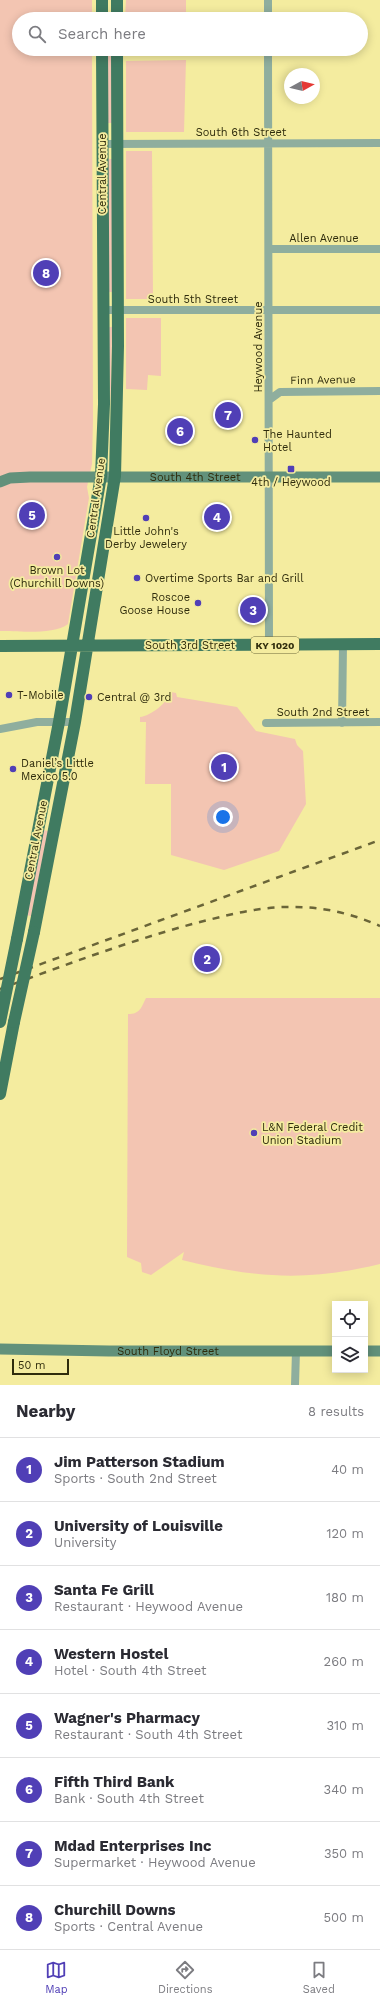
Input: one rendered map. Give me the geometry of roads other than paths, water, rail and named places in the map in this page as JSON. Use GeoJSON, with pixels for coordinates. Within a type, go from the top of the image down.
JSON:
{"type":"FeatureCollection","features":[{"type":"Feature","properties":{"kind":"main road"},"geometry":{"type":"LineString","coordinates":[[102,0],[102,12]]}},
{"type":"Feature","properties":{"kind":"main road"},"geometry":{"type":"LineString","coordinates":[[117,0],[117,12]]}},
{"type":"Feature","properties":{"kind":"main road","name":"Central Avenue"},"geometry":{"type":"LineString","coordinates":[[0,1022],[59,722],[101,476],[104,404],[102,310],[102,56]]}},
{"type":"Feature","properties":{"kind":"main road","name":"Central Avenue"},"geometry":{"type":"LineString","coordinates":[[0,1094],[34,932],[75,722],[115,476],[118,397],[117,56]]}},
{"type":"Feature","properties":{"kind":"main road","name":"South 4th Street"},"geometry":{"type":"LineString","coordinates":[[5,480],[101,476],[269,478],[380,477]]}},
{"type":"Feature","properties":{"kind":"main road","name":"South 3rd Street"},"geometry":{"type":"LineString","coordinates":[[0,646],[380,644]]}},
{"type":"Feature","properties":{"kind":"main road","name":"South Floyd Street"},"geometry":{"type":"LineString","coordinates":[[0,1349],[332,1351]]}},
{"type":"Feature","properties":{"kind":"main road"},"geometry":{"type":"LineString","coordinates":[[368,1351],[380,1351]]}},
{"type":"Feature","properties":{"kind":"street"},"geometry":{"type":"LineString","coordinates":[[268,0],[268,12]]}},
{"type":"Feature","properties":{"kind":"street","name":"Heywood Avenue"},"geometry":{"type":"LineString","coordinates":[[268,56],[269,645]]}},
{"type":"Feature","properties":{"kind":"street","name":"South 6th Street"},"geometry":{"type":"LineString","coordinates":[[102,144],[380,143]]}},
{"type":"Feature","properties":{"kind":"street","name":"Allen Avenue"},"geometry":{"type":"LineString","coordinates":[[269,249],[380,249]]}},
{"type":"Feature","properties":{"kind":"street","name":"South 5th Street"},"geometry":{"type":"LineString","coordinates":[[102,310],[380,310]]}},
{"type":"Feature","properties":{"kind":"street","name":"Finn Avenue"},"geometry":{"type":"LineString","coordinates":[[269,400],[280,392],[380,391]]}},
{"type":"Feature","properties":{"kind":"street"},"geometry":{"type":"LineString","coordinates":[[342,722],[343,644]]}},
{"type":"Feature","properties":{"kind":"street"},"geometry":{"type":"LineString","coordinates":[[0,730],[28,723],[75,722]]}},
{"type":"Feature","properties":{"kind":"street","name":"South 2nd Street"},"geometry":{"type":"LineString","coordinates":[[266,723],[380,722]]}},
{"type":"Feature","properties":{"kind":"street"},"geometry":{"type":"LineString","coordinates":[[295,1385],[296,1352]]}},
{"type":"Feature","properties":{"kind":"railway"},"geometry":{"type":"LineString","coordinates":[[0,979],[380,840]]}},
{"type":"Feature","properties":{"kind":"railway"},"geometry":{"type":"LineString","coordinates":[[0,989],[146,938],[232,914],[270,908],[306,907],[349,915],[380,926]]}},
{"type":"Feature","properties":{"kind":"place","name":"Churchill Downs"},"geometry":{"type":"Point","coordinates":[46,273]}},
{"type":"Feature","properties":{"kind":"place","name":"Mdad Enterprises Inc"},"geometry":{"type":"Point","coordinates":[228,415]}},
{"type":"Feature","properties":{"kind":"place","name":"Fifth Third Bank"},"geometry":{"type":"Point","coordinates":[180,431]}},
{"type":"Feature","properties":{"kind":"place","name":"The Haunted Hotel"},"geometry":{"type":"Point","coordinates":[255,440]}},
{"type":"Feature","properties":{"kind":"place","name":"4th / Heywood"},"geometry":{"type":"Point","coordinates":[291,469]}},
{"type":"Feature","properties":{"kind":"place","name":"Wagner's Pharmacy"},"geometry":{"type":"Point","coordinates":[32,515]}},
{"type":"Feature","properties":{"kind":"place","name":"Western Hostel"},"geometry":{"type":"Point","coordinates":[217,517]}},
{"type":"Feature","properties":{"kind":"place","name":"Little John's Derby Jewelery"},"geometry":{"type":"Point","coordinates":[146,518]}},
{"type":"Feature","properties":{"kind":"place","name":"Brown Lot (Churchill Downs)"},"geometry":{"type":"Point","coordinates":[57,557]}},
{"type":"Feature","properties":{"kind":"place","name":"Overtime Sports Bar and Grill"},"geometry":{"type":"Point","coordinates":[137,578]}},
{"type":"Feature","properties":{"kind":"place","name":"Roscoe Goose House"},"geometry":{"type":"Point","coordinates":[198,603]}},
{"type":"Feature","properties":{"kind":"place","name":"Santa Fe Grill"},"geometry":{"type":"Point","coordinates":[253,610]}},
{"type":"Feature","properties":{"kind":"place","name":"T-Mobile"},"geometry":{"type":"Point","coordinates":[9,695]}},
{"type":"Feature","properties":{"kind":"place","name":"Central @ 3rd"},"geometry":{"type":"Point","coordinates":[89,697]}},
{"type":"Feature","properties":{"kind":"place","name":"Jim Patterson Stadium"},"geometry":{"type":"Point","coordinates":[224,767]}},
{"type":"Feature","properties":{"kind":"place","name":"Daniel’s Little Mexico 5.0"},"geometry":{"type":"Point","coordinates":[13,769]}},
{"type":"Feature","properties":{"kind":"place","name":"University of Louisville"},"geometry":{"type":"Point","coordinates":[207,959]}},
{"type":"Feature","properties":{"kind":"place","name":"L&N Federal Credit Union Stadium"},"geometry":{"type":"Point","coordinates":[254,1133]}}]}
